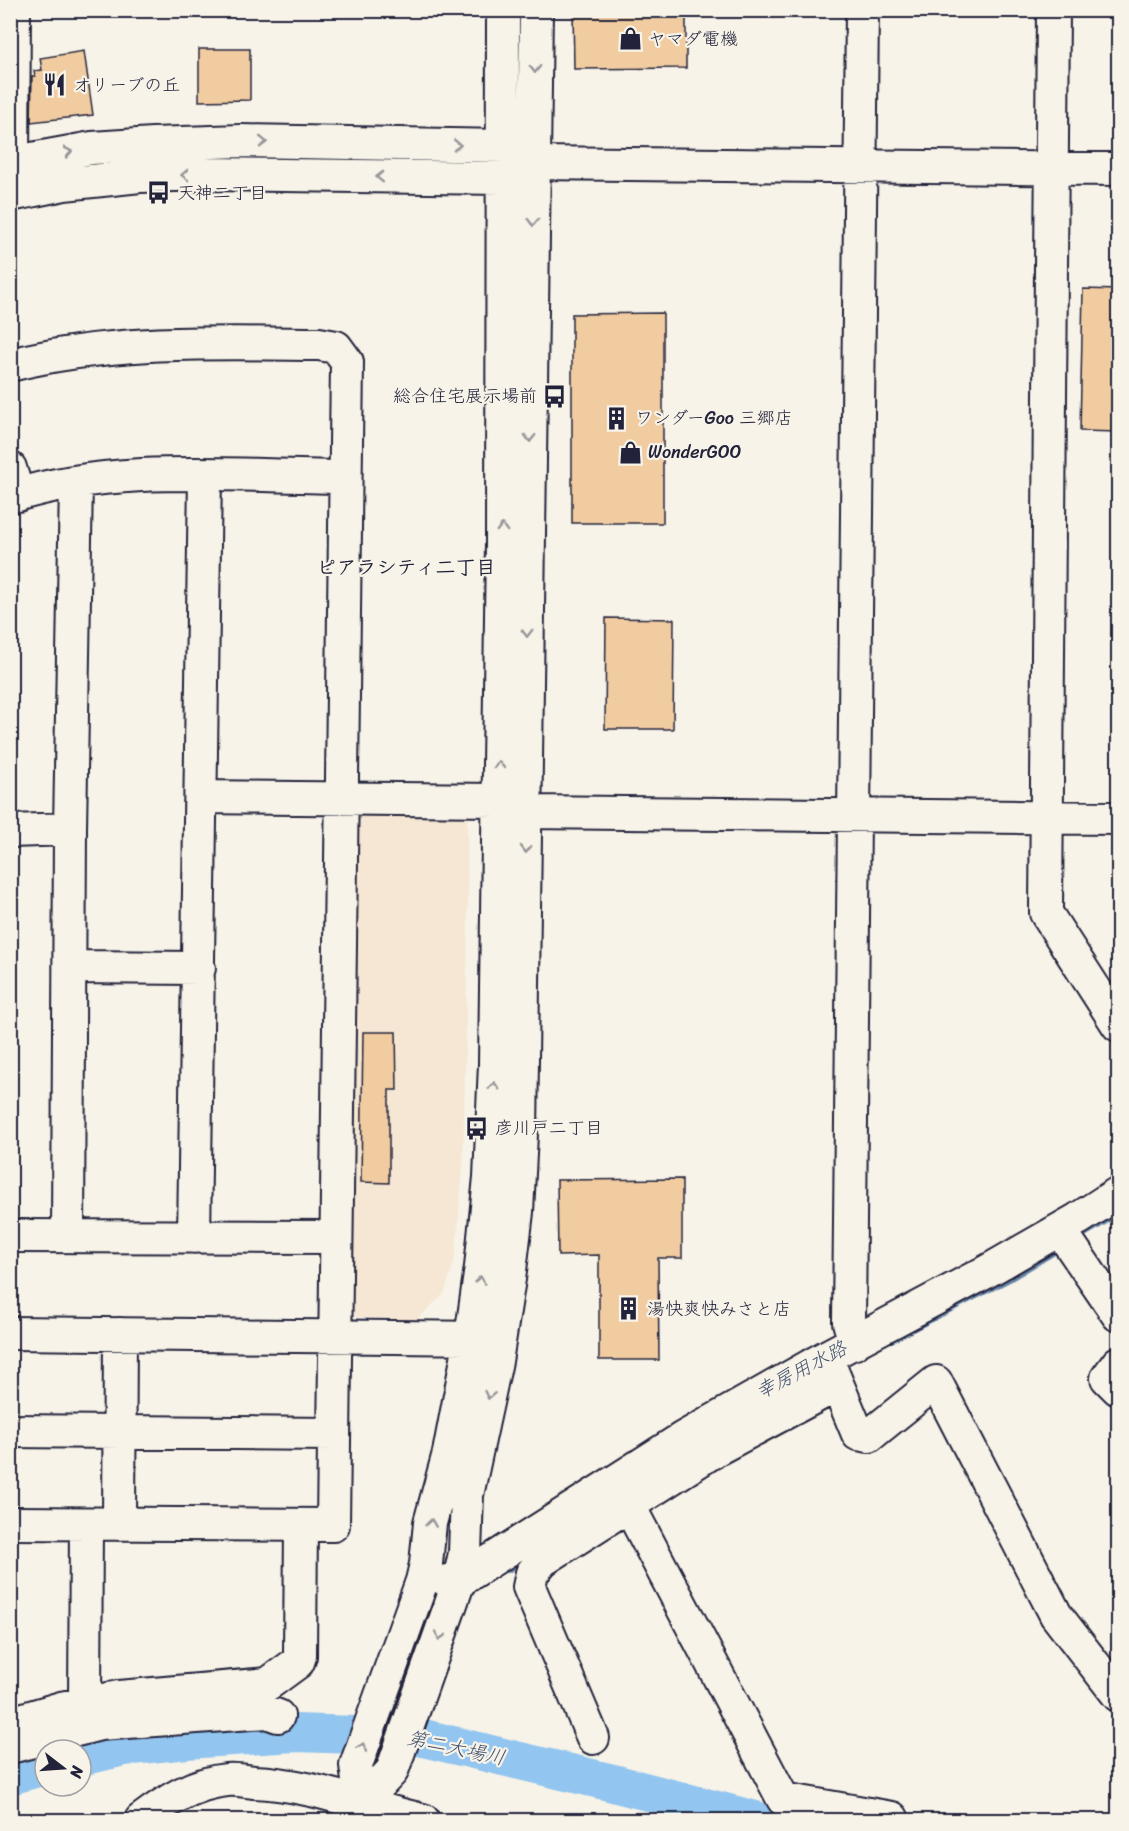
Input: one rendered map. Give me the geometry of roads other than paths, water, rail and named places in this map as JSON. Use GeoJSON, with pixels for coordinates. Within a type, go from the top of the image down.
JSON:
{"type":"FeatureCollection","features":[{"type":"Feature","properties":{"kind":"street"},"geometry":{"type":"LineString","coordinates":[[14,10],[12,162],[92,148],[242,141],[502,146],[534,163]]}},
{"type":"Feature","properties":{"kind":"street"},"geometry":{"type":"LineString","coordinates":[[361,1804],[392,1771],[459,1581],[465,1553],[467,1495],[486,1338],[482,1267],[490,1177],[495,1064],[502,543],[503,10]]}},
{"type":"Feature","properties":{"kind":"street"},"geometry":{"type":"LineString","coordinates":[[361,1804],[356,1765],[422,1581],[428,1552],[430,1523],[449,1453],[486,1338],[517,1212],[521,1134],[527,812],[536,10]]}},
{"type":"Feature","properties":{"kind":"street"},"geometry":{"type":"LineString","coordinates":[[855,1343],[849,1322],[862,10]]}},
{"type":"Feature","properties":{"kind":"street"},"geometry":{"type":"LineString","coordinates":[[1053,10],[1046,913],[1119,1025]]}},
{"type":"Feature","properties":{"kind":"street"},"geometry":{"type":"LineString","coordinates":[[10,195],[64,184],[140,176],[212,174],[501,178],[534,163],[1119,169]]}},
{"type":"Feature","properties":{"kind":"street"},"geometry":{"type":"LineString","coordinates":[[10,366],[53,355],[178,342],[319,344],[336,347],[347,362],[333,1525],[10,1523]]}},
{"type":"Feature","properties":{"kind":"street"},"geometry":{"type":"LineString","coordinates":[[194,1237],[205,475]]}},
{"type":"Feature","properties":{"kind":"street"},"geometry":{"type":"LineString","coordinates":[[13,487],[46,487],[143,476],[345,477]]}},
{"type":"Feature","properties":{"kind":"street"},"geometry":{"type":"LineString","coordinates":[[68,1236],[70,829],[76,482]]}},
{"type":"Feature","properties":{"kind":"street"},"geometry":{"type":"LineString","coordinates":[[201,797],[498,800]]}},
{"type":"Feature","properties":{"kind":"street"},"geometry":{"type":"LineString","coordinates":[[527,812],[1119,818]]}},
{"type":"Feature","properties":{"kind":"street"},"geometry":{"type":"LineString","coordinates":[[10,831],[70,829]]}},
{"type":"Feature","properties":{"kind":"street"},"geometry":{"type":"LineString","coordinates":[[71,967],[199,968]]}},
{"type":"Feature","properties":{"kind":"street"},"geometry":{"type":"LineString","coordinates":[[593,1738],[529,1587],[532,1573],[543,1560],[717,1449],[831,1371],[855,1343],[1065,1238],[1119,1192]]}},
{"type":"Feature","properties":{"kind":"street"},"geometry":{"type":"LineString","coordinates":[[10,1236],[335,1237]]}},
{"type":"Feature","properties":{"kind":"street"},"geometry":{"type":"LineString","coordinates":[[1065,1238],[1119,1316]]}},
{"type":"Feature","properties":{"kind":"street"},"geometry":{"type":"LineString","coordinates":[[10,1333],[486,1338]]}},
{"type":"Feature","properties":{"kind":"street"},"geometry":{"type":"LineString","coordinates":[[119,1524],[120,1334]]}},
{"type":"Feature","properties":{"kind":"street"},"geometry":{"type":"LineString","coordinates":[[1119,1363],[1107,1378],[1119,1389]]}},
{"type":"Feature","properties":{"kind":"street"},"geometry":{"type":"LineString","coordinates":[[422,1581],[459,1581],[683,1438],[831,1371]]}},
{"type":"Feature","properties":{"kind":"street"},"geometry":{"type":"LineString","coordinates":[[831,1371],[858,1434],[870,1436],[936,1382],[1056,1615],[1119,1695]]}},
{"type":"Feature","properties":{"kind":"street"},"geometry":{"type":"LineString","coordinates":[[10,1431],[334,1434]]}},
{"type":"Feature","properties":{"kind":"street"},"geometry":{"type":"LineString","coordinates":[[628,1504],[783,1799],[892,1820]]}},
{"type":"Feature","properties":{"kind":"street"},"geometry":{"type":"LineString","coordinates":[[85,1703],[86,1524]]}},
{"type":"Feature","properties":{"kind":"street"},"geometry":{"type":"LineString","coordinates":[[10,1723],[85,1703],[118,1697],[268,1684],[298,1662],[300,1656],[301,1525]]}},
{"type":"Feature","properties":{"kind":"street"},"geometry":{"type":"LineString","coordinates":[[10,1747],[100,1724],[267,1712],[278,1716]]}},
{"type":"Feature","properties":{"kind":"street"},"geometry":{"type":"LineString","coordinates":[[141,1821],[173,1798],[189,1790],[226,1780],[274,1783],[334,1794],[423,1821]]}},
{"type":"Feature","properties":{"kind":"waterway","name":"幸房用水路"},"geometry":{"type":"LineString","coordinates":[[1078,1238],[1118,1214]]}},
{"type":"Feature","properties":{"kind":"waterway","name":"幸房用水路"},"geometry":{"type":"LineString","coordinates":[[891,1340],[1011,1278],[1061,1248]]}},
{"type":"Feature","properties":{"kind":"waterway","name":"幸房用水路"},"geometry":{"type":"LineString","coordinates":[[508,1570],[527,1557]]}},
{"type":"Feature","properties":{"kind":"waterway","name":"第二大場川"},"geometry":{"type":"LineString","coordinates":[[93,1754],[124,1747],[186,1740],[295,1733],[419,1737],[613,1783],[755,1820]]}},
{"type":"Feature","properties":{"kind":"waterway","name":"第二大場川"},"geometry":{"type":"LineString","coordinates":[[10,1776],[33,1769]]}},
{"type":"Feature","properties":{"kind":"place","name":"ヤマダ電機"},"geometry":{"type":"Point","coordinates":[630,39]}},
{"type":"Feature","properties":{"kind":"place","name":"オリーブの丘"},"geometry":{"type":"Point","coordinates":[55,85]}},
{"type":"Feature","properties":{"kind":"place","name":"天神二丁目"},"geometry":{"type":"Point","coordinates":[159,193]}},
{"type":"Feature","properties":{"kind":"place","name":"総合住宅展示場前"},"geometry":{"type":"Point","coordinates":[555,396]}},
{"type":"Feature","properties":{"kind":"place","name":"ワンダーGoo 三郷店"},"geometry":{"type":"Point","coordinates":[617,418]}},
{"type":"Feature","properties":{"kind":"place","name":"WonderGOO"},"geometry":{"type":"Point","coordinates":[630,452]}},
{"type":"Feature","properties":{"kind":"place","name":"彦川戸二丁目"},"geometry":{"type":"Point","coordinates":[477,1128]}},
{"type":"Feature","properties":{"kind":"place","name":"湯快爽快みさと店"},"geometry":{"type":"Point","coordinates":[629,1309]}},
{"type":"Feature","properties":{"kind":"district","name":"ピアラシティ二丁目"},"geometry":{"type":"Point","coordinates":[406,567]}}]}
